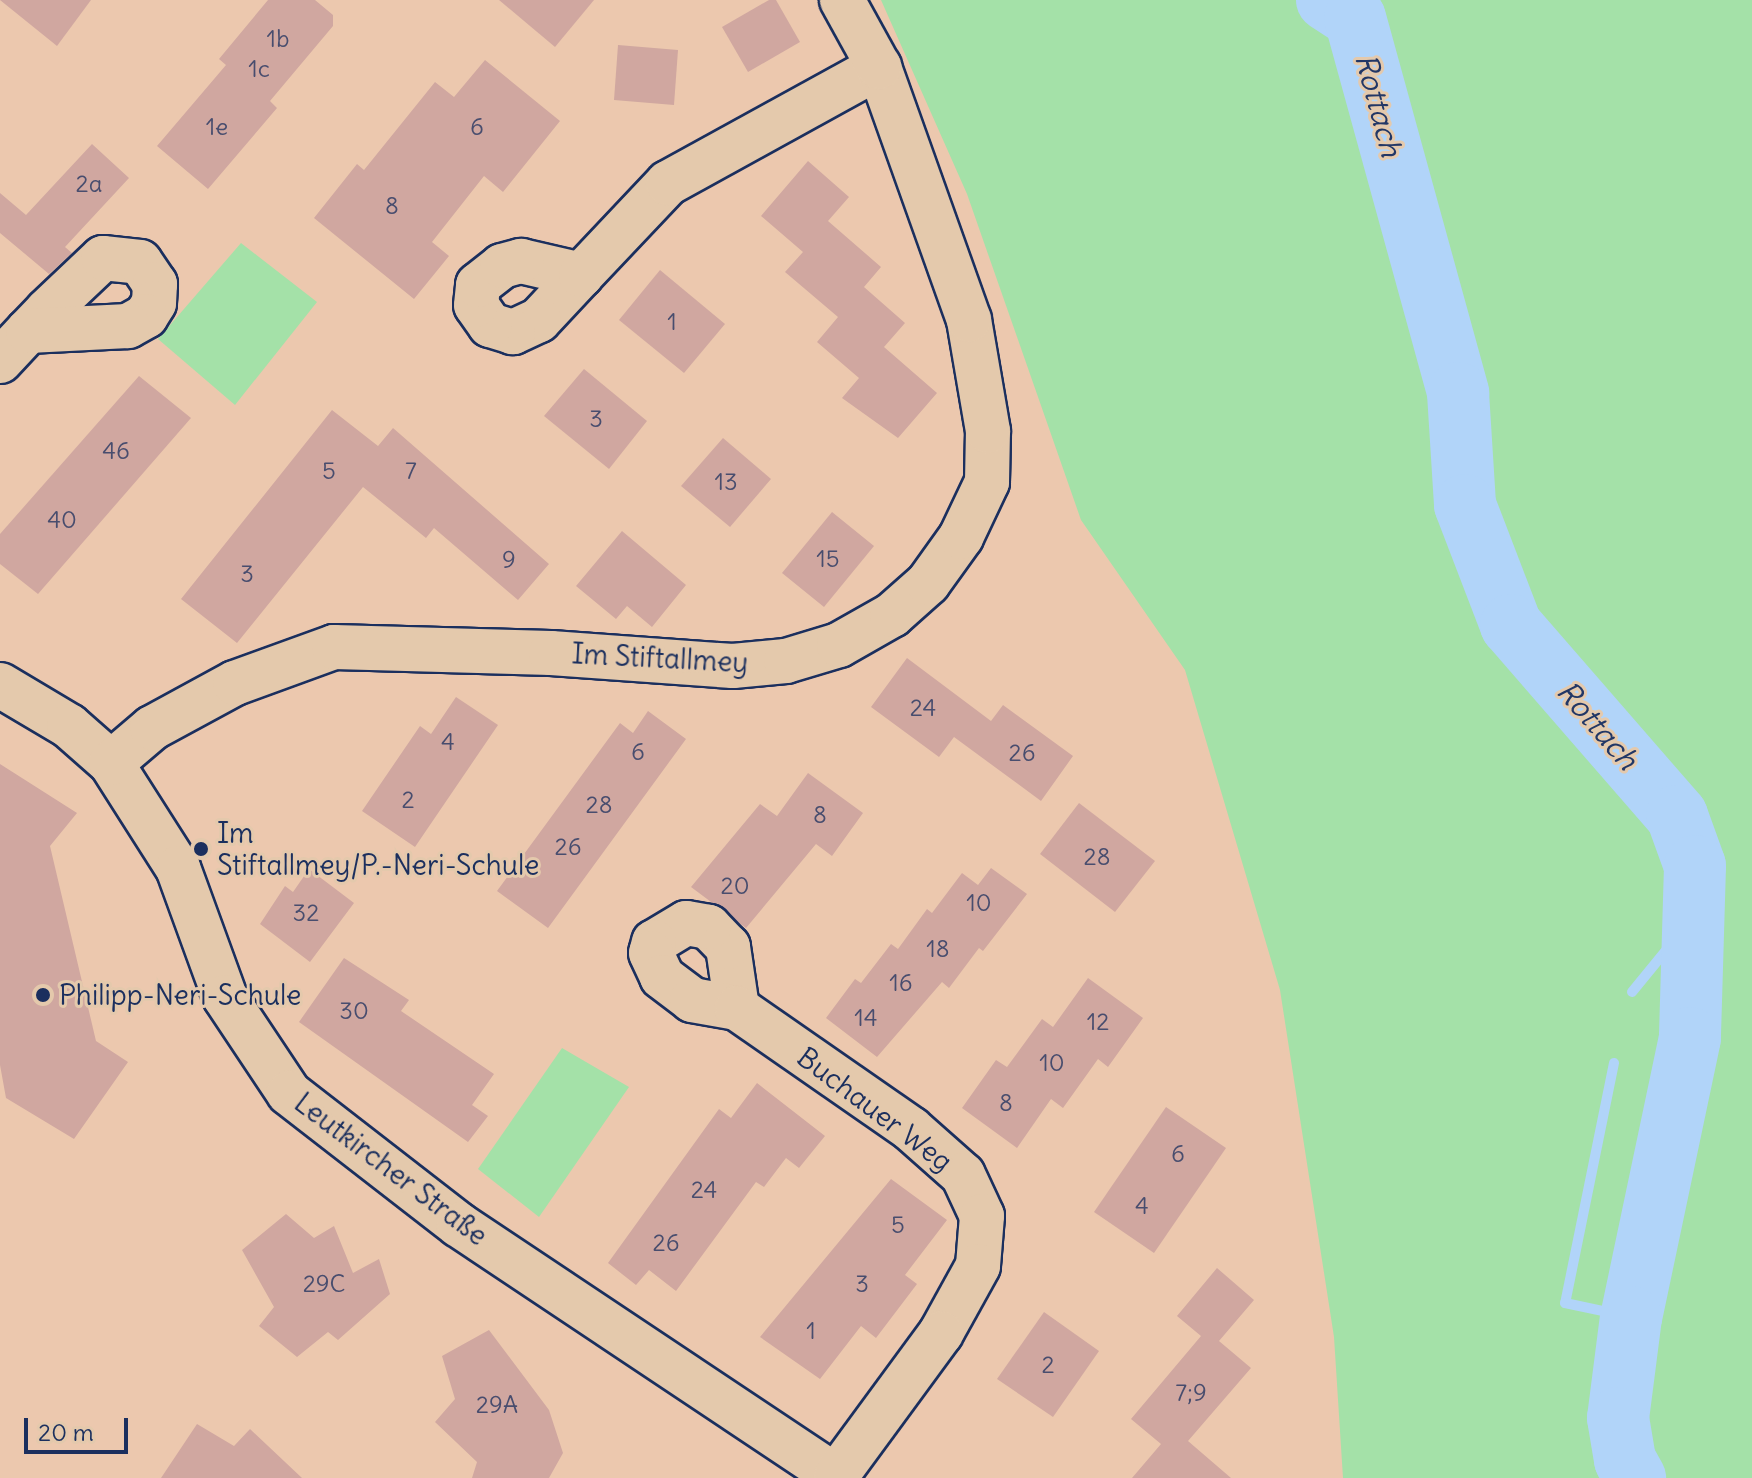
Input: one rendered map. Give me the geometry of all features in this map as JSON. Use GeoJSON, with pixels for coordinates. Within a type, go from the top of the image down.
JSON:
{"type":"FeatureCollection","features":[{"type":"Feature","properties":{"kind":"street","name":"Im Stiftallmey"},"geometry":{"type":"LineString","coordinates":[[111,763],[152,728],[235,683],[334,647],[551,653],[733,666],[786,661],[839,645],[892,615],[928,583],[961,537],[987,482],[988,431],[969,320],[879,67],[842,0]]}},
{"type":"Feature","properties":{"kind":"street"},"geometry":{"type":"LineString","coordinates":[[581,275],[668,183],[879,67]]}},
{"type":"Feature","properties":{"kind":"street","name":"Leutkircher Straße"},"geometry":{"type":"LineString","coordinates":[[0,685],[69,726],[111,763],[178,868],[225,997],[289,1093],[448,1217],[837,1477]]}},
{"type":"Feature","properties":{"kind":"street","name":"Buchauer Weg"},"geometry":{"type":"LineString","coordinates":[[737,1008],[911,1129],[963,1175],[982,1216],[978,1266],[941,1333],[837,1477]]}},
{"type":"Feature","properties":{"kind":"green space"},"geometry":{"type":"Polygon","coordinates":[[[881,0],[1752,0],[1752,1478],[1343,1478],[1334,1337],[1280,990],[1185,670],[1081,520],[967,194],[881,0]]]}},
{"type":"Feature","properties":{"kind":"green space"},"geometry":{"type":"Polygon","coordinates":[[[241,243],[317,302],[235,405],[158,339],[241,243]]]}},
{"type":"Feature","properties":{"kind":"green space"},"geometry":{"type":"Polygon","coordinates":[[[562,1048],[629,1087],[539,1217],[478,1169],[562,1048]]]}},
{"type":"Feature","properties":{"kind":"building"},"geometry":{"type":"Polygon","coordinates":[[[0,0],[91,0],[57,46],[0,0]]]}},
{"type":"Feature","properties":{"kind":"building"},"geometry":{"type":"Polygon","coordinates":[[[268,0],[315,0],[333,15],[333,26],[270,101],[277,108],[208,189],[157,146],[226,65],[219,59],[268,0]]]}},
{"type":"Feature","properties":{"kind":"building"},"geometry":{"type":"Polygon","coordinates":[[[499,0],[594,0],[555,47],[499,0]]]}},
{"type":"Feature","properties":{"kind":"building"},"geometry":{"type":"Polygon","coordinates":[[[769,0],[776,0],[800,42],[748,72],[722,27],[769,0]]]}},
{"type":"Feature","properties":{"kind":"building"},"geometry":{"type":"Polygon","coordinates":[[[618,45],[678,50],[674,105],[614,100],[618,45]]]}},
{"type":"Feature","properties":{"kind":"building"},"geometry":{"type":"Polygon","coordinates":[[[485,60],[560,121],[503,192],[484,176],[432,242],[449,256],[414,299],[314,218],[357,164],[364,170],[435,82],[454,97],[485,60]]]}},
{"type":"Feature","properties":{"kind":"building"},"geometry":{"type":"Polygon","coordinates":[[[92,144],[129,178],[65,247],[72,253],[49,274],[0,233],[0,193],[26,215],[92,144]]]}},
{"type":"Feature","properties":{"kind":"building"},"geometry":{"type":"Polygon","coordinates":[[[808,161],[849,197],[828,221],[881,267],[864,287],[905,323],[884,347],[937,393],[898,438],[842,398],[859,378],[817,342],[838,317],[785,272],[803,252],[761,216],[808,161]]]}},
{"type":"Feature","properties":{"kind":"building"},"geometry":{"type":"Polygon","coordinates":[[[660,270],[725,324],[684,373],[619,320],[660,270]]]}},
{"type":"Feature","properties":{"kind":"building"},"geometry":{"type":"Polygon","coordinates":[[[584,369],[647,421],[609,469],[544,416],[584,369]]]}},
{"type":"Feature","properties":{"kind":"building"},"geometry":{"type":"Polygon","coordinates":[[[139,376],[191,418],[38,594],[0,564],[0,534],[139,376]]]}},
{"type":"Feature","properties":{"kind":"building"},"geometry":{"type":"Polygon","coordinates":[[[332,410],[378,446],[393,428],[549,564],[518,600],[434,528],[426,538],[363,487],[237,643],[181,599],[332,410]]]}},
{"type":"Feature","properties":{"kind":"building"},"geometry":{"type":"Polygon","coordinates":[[[723,438],[771,479],[730,527],[681,486],[723,438]]]}},
{"type":"Feature","properties":{"kind":"building"},"geometry":{"type":"Polygon","coordinates":[[[832,512],[874,546],[824,607],[782,573],[832,512]]]}},
{"type":"Feature","properties":{"kind":"building"},"geometry":{"type":"Polygon","coordinates":[[[622,531],[686,585],[652,627],[627,606],[616,619],[576,586],[622,531]]]}},
{"type":"Feature","properties":{"kind":"building"},"geometry":{"type":"Polygon","coordinates":[[[907,658],[991,721],[1003,705],[1073,756],[1041,801],[954,737],[939,757],[871,707],[907,658]]]}},
{"type":"Feature","properties":{"kind":"building"},"geometry":{"type":"Polygon","coordinates":[[[456,697],[498,725],[415,847],[362,811],[420,726],[431,734],[456,697]]]}},
{"type":"Feature","properties":{"kind":"building"},"geometry":{"type":"Polygon","coordinates":[[[648,711],[686,739],[548,928],[497,891],[620,723],[633,733],[648,711]]]}},
{"type":"Feature","properties":{"kind":"building","name":"Philipp-Neri-Schule"},"geometry":{"type":"Polygon","coordinates":[[[0,764],[77,813],[50,846],[96,1041],[128,1062],[74,1139],[6,1098],[0,1065],[0,764]]]}},
{"type":"Feature","properties":{"kind":"building"},"geometry":{"type":"Polygon","coordinates":[[[808,773],[863,813],[832,856],[816,844],[746,928],[691,887],[760,804],[777,816],[808,773]]]}},
{"type":"Feature","properties":{"kind":"building"},"geometry":{"type":"Polygon","coordinates":[[[1079,803],[1155,861],[1115,912],[1040,854],[1079,803]]]}},
{"type":"Feature","properties":{"kind":"building"},"geometry":{"type":"Polygon","coordinates":[[[991,868],[1027,894],[983,951],[979,948],[949,988],[942,982],[877,1057],[826,1018],[855,979],[861,983],[891,944],[898,949],[927,909],[932,913],[962,873],[978,885],[991,868]]]}},
{"type":"Feature","properties":{"kind":"building"},"geometry":{"type":"Polygon","coordinates":[[[309,869],[354,903],[310,962],[260,924],[285,886],[293,892],[309,869]]]}},
{"type":"Feature","properties":{"kind":"building"},"geometry":{"type":"Polygon","coordinates":[[[344,958],[409,1000],[401,1011],[494,1074],[472,1105],[488,1116],[468,1142],[299,1022],[344,958]]]}},
{"type":"Feature","properties":{"kind":"building"},"geometry":{"type":"Polygon","coordinates":[[[1088,978],[1143,1018],[1108,1067],[1098,1059],[1063,1108],[1051,1099],[1017,1148],[962,1108],[996,1060],[1007,1067],[1042,1019],[1053,1027],[1088,978]]]}},
{"type":"Feature","properties":{"kind":"building"},"geometry":{"type":"Polygon","coordinates":[[[757,1083],[825,1136],[799,1168],[786,1158],[764,1187],[756,1182],[676,1291],[649,1270],[636,1285],[608,1263],[719,1109],[731,1118],[757,1083]]]}},
{"type":"Feature","properties":{"kind":"building"},"geometry":{"type":"Polygon","coordinates":[[[1166,1107],[1226,1148],[1154,1253],[1094,1212],[1166,1107]]]}},
{"type":"Feature","properties":{"kind":"building"},"geometry":{"type":"Polygon","coordinates":[[[891,1179],[947,1220],[905,1275],[917,1284],[876,1338],[861,1326],[820,1379],[760,1337],[891,1179]]]}},
{"type":"Feature","properties":{"kind":"building"},"geometry":{"type":"Polygon","coordinates":[[[286,1214],[314,1238],[334,1226],[353,1273],[379,1259],[390,1294],[338,1340],[328,1332],[297,1357],[259,1326],[274,1307],[242,1250],[286,1214]]]}},
{"type":"Feature","properties":{"kind":"building"},"geometry":{"type":"Polygon","coordinates":[[[1217,1268],[1254,1300],[1219,1341],[1251,1368],[1188,1441],[1231,1478],[1132,1478],[1161,1444],[1131,1419],[1201,1336],[1177,1316],[1217,1268]]]}},
{"type":"Feature","properties":{"kind":"building"},"geometry":{"type":"Polygon","coordinates":[[[1044,1312],[1099,1351],[1053,1417],[997,1379],[1044,1312]]]}},
{"type":"Feature","properties":{"kind":"building"},"geometry":{"type":"Polygon","coordinates":[[[489,1330],[549,1410],[563,1453],[549,1478],[472,1478],[477,1462],[435,1422],[455,1399],[442,1356],[489,1330]]]}},
{"type":"Feature","properties":{"kind":"building"},"geometry":{"type":"Polygon","coordinates":[[[197,1424],[234,1446],[250,1429],[302,1478],[161,1478],[197,1424]]]}},
{"type":"Feature","properties":{"kind":"waterway","name":"Rottach"},"geometry":{"type":"LineString","coordinates":[[1327,0],[1355,18],[1458,393],[1465,505],[1511,625],[1677,816],[1695,866],[1690,1038],[1631,1317],[1618,1418],[1625,1460],[1635,1478]]}},
{"type":"Feature","properties":{"kind":"waterway"},"geometry":{"type":"LineString","coordinates":[[1632,992],[1691,920]]}},
{"type":"Feature","properties":{"kind":"waterway"},"geometry":{"type":"LineString","coordinates":[[1614,1063],[1565,1303],[1631,1317]]}},
{"type":"Feature","properties":{"kind":"place","name":"Im Stiftallmey/P.-Neri-Schule"},"geometry":{"type":"Point","coordinates":[201,849]}},
{"type":"Feature","properties":{"kind":"place","name":"Philipp-Neri-Schule"},"geometry":{"type":"Point","coordinates":[43,995]}}]}
